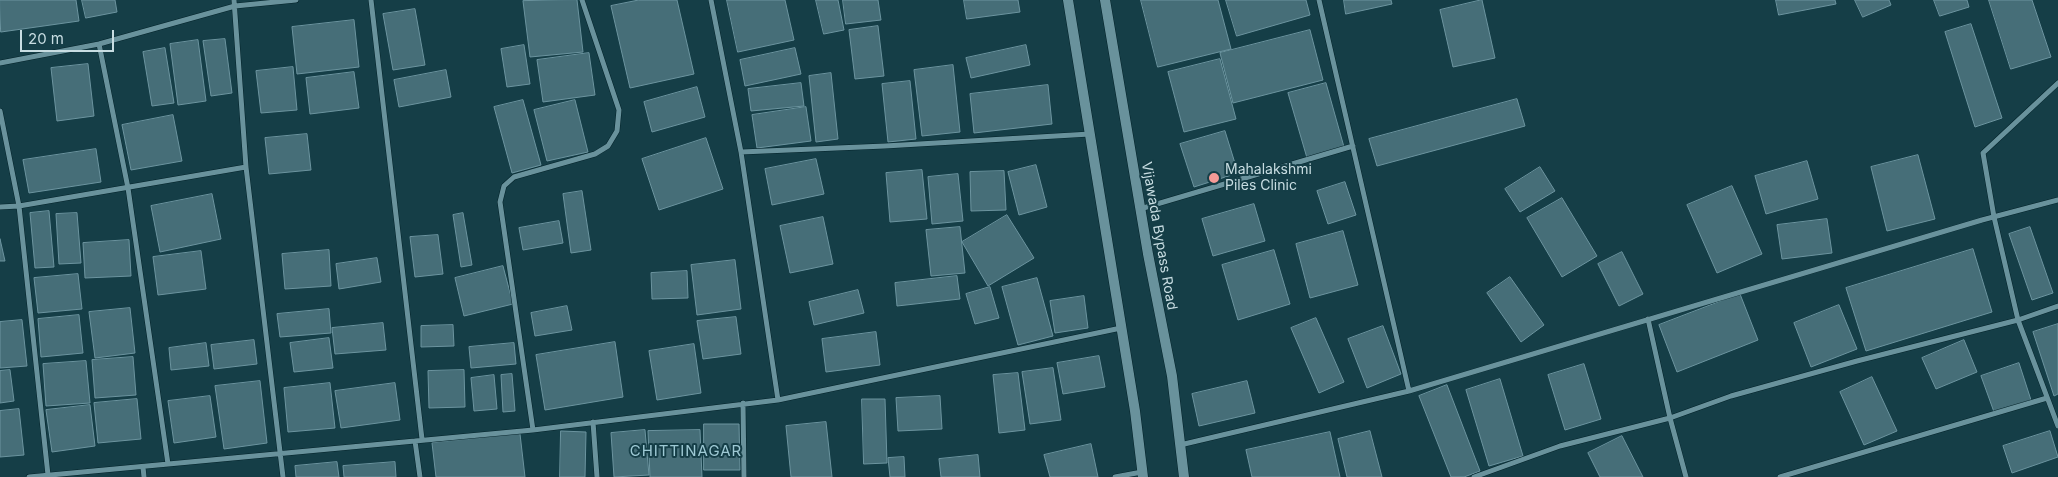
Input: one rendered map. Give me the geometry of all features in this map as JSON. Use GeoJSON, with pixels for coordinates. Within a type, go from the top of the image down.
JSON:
{"type":"FeatureCollection","features":[{"type":"Feature","properties":{"kind":"main road"},"geometry":{"type":"LineString","coordinates":[[1068,0],[1143,474]]}},
{"type":"Feature","properties":{"kind":"main road","name":"Vijawada Bypass Road"},"geometry":{"type":"LineString","coordinates":[[1105,0],[1140,210],[1172,376],[1184,477]]}},
{"type":"Feature","properties":{"kind":"street"},"geometry":{"type":"LineString","coordinates":[[234,0],[246,168],[283,477]]}},
{"type":"Feature","properties":{"kind":"street"},"geometry":{"type":"LineString","coordinates":[[0,63],[99,44],[235,6],[296,0]]}},
{"type":"Feature","properties":{"kind":"street"},"geometry":{"type":"LineString","coordinates":[[371,0],[422,439]]}},
{"type":"Feature","properties":{"kind":"street"},"geometry":{"type":"LineString","coordinates":[[533,430],[500,202],[504,186],[514,177],[595,154],[608,146],[616,131],[619,110],[582,0]]}},
{"type":"Feature","properties":{"kind":"street"},"geometry":{"type":"LineString","coordinates":[[711,0],[741,152],[778,400]]}},
{"type":"Feature","properties":{"kind":"street"},"geometry":{"type":"LineString","coordinates":[[1318,0],[1409,391]]}},
{"type":"Feature","properties":{"kind":"street"},"geometry":{"type":"LineString","coordinates":[[99,44],[128,188],[168,464]]}},
{"type":"Feature","properties":{"kind":"street"},"geometry":{"type":"LineString","coordinates":[[2058,83],[1982,153],[1994,217],[2018,320],[2058,426]]}},
{"type":"Feature","properties":{"kind":"street"},"geometry":{"type":"LineString","coordinates":[[0,111],[19,206],[48,475]]}},
{"type":"Feature","properties":{"kind":"street"},"geometry":{"type":"LineString","coordinates":[[741,152],[1090,134]]}},
{"type":"Feature","properties":{"kind":"street"},"geometry":{"type":"LineString","coordinates":[[1140,210],[1353,146]]}},
{"type":"Feature","properties":{"kind":"street"},"geometry":{"type":"LineString","coordinates":[[0,207],[19,206],[246,168]]}},
{"type":"Feature","properties":{"kind":"street"},"geometry":{"type":"LineString","coordinates":[[1180,445],[1409,391],[1994,217],[2058,200]]}},
{"type":"Feature","properties":{"kind":"street"},"geometry":{"type":"LineString","coordinates":[[1474,477],[1560,446],[1670,418],[1731,396],[2018,320],[2058,306]]}},
{"type":"Feature","properties":{"kind":"street"},"geometry":{"type":"LineString","coordinates":[[1648,319],[1670,418],[1686,477]]}},
{"type":"Feature","properties":{"kind":"street"},"geometry":{"type":"LineString","coordinates":[[29,477],[533,430],[778,400],[1121,328]]}},
{"type":"Feature","properties":{"kind":"street"},"geometry":{"type":"LineString","coordinates":[[1780,477],[2047,398]]}},
{"type":"Feature","properties":{"kind":"street"},"geometry":{"type":"LineString","coordinates":[[743,403],[744,477]]}},
{"type":"Feature","properties":{"kind":"street"},"geometry":{"type":"LineString","coordinates":[[593,422],[597,477]]}},
{"type":"Feature","properties":{"kind":"street"},"geometry":{"type":"LineString","coordinates":[[415,441],[420,477]]}},
{"type":"Feature","properties":{"kind":"street"},"geometry":{"type":"LineString","coordinates":[[143,466],[144,477]]}},
{"type":"Feature","properties":{"kind":"street"},"geometry":{"type":"LineString","coordinates":[[1115,477],[1143,474]]}},
{"type":"Feature","properties":{"kind":"building"},"geometry":{"type":"Polygon","coordinates":[[[0,0],[76,0],[79,21],[1,32],[0,0]]]}},
{"type":"Feature","properties":{"kind":"building"},"geometry":{"type":"Polygon","coordinates":[[[82,0],[115,0],[117,12],[86,18],[82,0]]]}},
{"type":"Feature","properties":{"kind":"building"},"geometry":{"type":"Polygon","coordinates":[[[577,0],[583,52],[530,57],[523,1],[577,0]]]}},
{"type":"Feature","properties":{"kind":"building"},"geometry":{"type":"Polygon","coordinates":[[[639,0],[677,0],[694,74],[630,88],[611,6],[639,0]]]}},
{"type":"Feature","properties":{"kind":"building"},"geometry":{"type":"Polygon","coordinates":[[[727,0],[785,0],[794,40],[738,52],[727,0]]]}},
{"type":"Feature","properties":{"kind":"building"},"geometry":{"type":"Polygon","coordinates":[[[816,0],[838,0],[844,30],[824,34],[816,0]]]}},
{"type":"Feature","properties":{"kind":"building"},"geometry":{"type":"Polygon","coordinates":[[[843,0],[878,0],[881,20],[846,24],[843,0]]]}},
{"type":"Feature","properties":{"kind":"building"},"geometry":{"type":"Polygon","coordinates":[[[964,0],[1018,0],[1020,12],[967,19],[964,0]]]}},
{"type":"Feature","properties":{"kind":"building"},"geometry":{"type":"Polygon","coordinates":[[[1141,0],[1218,0],[1231,49],[1158,67],[1141,0]]]}},
{"type":"Feature","properties":{"kind":"building"},"geometry":{"type":"Polygon","coordinates":[[[1226,0],[1306,0],[1310,15],[1237,36],[1226,0]]]}},
{"type":"Feature","properties":{"kind":"building"},"geometry":{"type":"Polygon","coordinates":[[[1344,0],[1391,0],[1392,4],[1346,14],[1344,0]]]}},
{"type":"Feature","properties":{"kind":"building"},"geometry":{"type":"Polygon","coordinates":[[[1482,0],[1495,58],[1453,67],[1440,10],[1482,0]]]}},
{"type":"Feature","properties":{"kind":"building"},"geometry":{"type":"Polygon","coordinates":[[[1776,0],[1835,0],[1836,4],[1779,15],[1776,0]]]}},
{"type":"Feature","properties":{"kind":"building"},"geometry":{"type":"Polygon","coordinates":[[[1855,0],[1889,0],[1891,5],[1863,17],[1855,0]]]}},
{"type":"Feature","properties":{"kind":"building"},"geometry":{"type":"Polygon","coordinates":[[[1934,0],[1967,0],[1969,7],[1940,16],[1934,0]]]}},
{"type":"Feature","properties":{"kind":"building"},"geometry":{"type":"Polygon","coordinates":[[[1989,0],[2032,0],[2051,57],[2011,69],[1989,0]]]}},
{"type":"Feature","properties":{"kind":"building"},"geometry":{"type":"Polygon","coordinates":[[[415,9],[425,65],[393,70],[383,14],[415,9]]]}},
{"type":"Feature","properties":{"kind":"building"},"geometry":{"type":"Polygon","coordinates":[[[354,20],[359,67],[297,74],[292,27],[354,20]]]}},
{"type":"Feature","properties":{"kind":"building"},"geometry":{"type":"Polygon","coordinates":[[[1971,24],[2002,118],[1975,127],[1945,32],[1971,24]]]}},
{"type":"Feature","properties":{"kind":"building"},"geometry":{"type":"Polygon","coordinates":[[[878,26],[884,76],[855,79],[849,30],[878,26]]]}},
{"type":"Feature","properties":{"kind":"building"},"geometry":{"type":"Polygon","coordinates":[[[1310,30],[1323,80],[1233,103],[1220,53],[1310,30]]]}},
{"type":"Feature","properties":{"kind":"building"},"geometry":{"type":"Polygon","coordinates":[[[225,39],[232,93],[211,96],[203,41],[225,39]]]}},
{"type":"Feature","properties":{"kind":"building"},"geometry":{"type":"Polygon","coordinates":[[[198,40],[206,101],[178,105],[170,44],[198,40]]]}},
{"type":"Feature","properties":{"kind":"building"},"geometry":{"type":"Polygon","coordinates":[[[524,45],[530,84],[507,87],[501,49],[524,45]]]}},
{"type":"Feature","properties":{"kind":"building"},"geometry":{"type":"Polygon","coordinates":[[[1026,45],[1030,65],[971,78],[966,58],[1026,45]]]}},
{"type":"Feature","properties":{"kind":"building"},"geometry":{"type":"Polygon","coordinates":[[[165,48],[174,103],[152,106],[143,52],[165,48]]]}},
{"type":"Feature","properties":{"kind":"building"},"geometry":{"type":"Polygon","coordinates":[[[795,48],[801,74],[745,86],[740,60],[795,48]]]}},
{"type":"Feature","properties":{"kind":"building"},"geometry":{"type":"Polygon","coordinates":[[[589,53],[595,95],[543,102],[537,60],[589,53]]]}},
{"type":"Feature","properties":{"kind":"building"},"geometry":{"type":"Polygon","coordinates":[[[1220,59],[1236,119],[1184,132],[1168,72],[1220,59]]]}},
{"type":"Feature","properties":{"kind":"building"},"geometry":{"type":"Polygon","coordinates":[[[88,64],[94,116],[57,121],[51,68],[88,64]]]}},
{"type":"Feature","properties":{"kind":"building"},"geometry":{"type":"Polygon","coordinates":[[[953,65],[960,132],[922,136],[914,70],[953,65]]]}},
{"type":"Feature","properties":{"kind":"building"},"geometry":{"type":"Polygon","coordinates":[[[293,67],[297,110],[261,113],[256,71],[293,67]]]}},
{"type":"Feature","properties":{"kind":"building"},"geometry":{"type":"Polygon","coordinates":[[[446,70],[451,97],[399,107],[394,80],[446,70]]]}},
{"type":"Feature","properties":{"kind":"building"},"geometry":{"type":"Polygon","coordinates":[[[354,72],[359,108],[310,114],[306,78],[354,72]]]}},
{"type":"Feature","properties":{"kind":"building"},"geometry":{"type":"Polygon","coordinates":[[[831,73],[838,139],[816,142],[809,76],[831,73]]]}},
{"type":"Feature","properties":{"kind":"building"},"geometry":{"type":"Polygon","coordinates":[[[910,81],[916,139],[888,142],[882,84],[910,81]]]}},
{"type":"Feature","properties":{"kind":"building"},"geometry":{"type":"Polygon","coordinates":[[[801,83],[804,106],[751,111],[748,89],[801,83]]]}},
{"type":"Feature","properties":{"kind":"building"},"geometry":{"type":"Polygon","coordinates":[[[1326,83],[1344,147],[1307,158],[1288,93],[1326,83]]]}},
{"type":"Feature","properties":{"kind":"building"},"geometry":{"type":"Polygon","coordinates":[[[1048,85],[1052,124],[974,133],[970,94],[1048,85]]]}},
{"type":"Feature","properties":{"kind":"building"},"geometry":{"type":"Polygon","coordinates":[[[697,87],[705,117],[652,132],[644,102],[697,87]]]}},
{"type":"Feature","properties":{"kind":"building"},"geometry":{"type":"Polygon","coordinates":[[[1517,99],[1525,126],[1377,166],[1369,139],[1517,99]]]}},
{"type":"Feature","properties":{"kind":"building"},"geometry":{"type":"Polygon","coordinates":[[[523,100],[541,165],[512,173],[494,107],[523,100]]]}},
{"type":"Feature","properties":{"kind":"building"},"geometry":{"type":"Polygon","coordinates":[[[575,100],[588,152],[547,161],[534,110],[575,100]]]}},
{"type":"Feature","properties":{"kind":"building"},"geometry":{"type":"Polygon","coordinates":[[[806,107],[811,141],[757,148],[752,115],[806,107]]]}},
{"type":"Feature","properties":{"kind":"building"},"geometry":{"type":"Polygon","coordinates":[[[173,115],[182,161],[131,170],[122,125],[173,115]]]}},
{"type":"Feature","properties":{"kind":"building"},"geometry":{"type":"Polygon","coordinates":[[[1225,131],[1238,173],[1194,187],[1180,144],[1225,131]]]}},
{"type":"Feature","properties":{"kind":"building"},"geometry":{"type":"Polygon","coordinates":[[[307,134],[311,170],[269,174],[265,138],[307,134]]]}},
{"type":"Feature","properties":{"kind":"building"},"geometry":{"type":"Polygon","coordinates":[[[706,138],[723,189],[659,210],[642,159],[706,138]]]}},
{"type":"Feature","properties":{"kind":"building"},"geometry":{"type":"Polygon","coordinates":[[[96,149],[101,182],[29,193],[23,160],[96,149]]]}},
{"type":"Feature","properties":{"kind":"building"},"geometry":{"type":"Polygon","coordinates":[[[1918,155],[1935,219],[1887,231],[1871,167],[1918,155]]]}},
{"type":"Feature","properties":{"kind":"building"},"geometry":{"type":"Polygon","coordinates":[[[816,159],[824,194],[772,205],[765,169],[816,159]]]}},
{"type":"Feature","properties":{"kind":"building"},"geometry":{"type":"Polygon","coordinates":[[[1807,161],[1818,199],[1766,214],[1755,176],[1807,161]]]}},
{"type":"Feature","properties":{"kind":"building"},"geometry":{"type":"Polygon","coordinates":[[[1036,165],[1047,207],[1019,215],[1008,172],[1036,165]]]}},
{"type":"Feature","properties":{"kind":"building"},"geometry":{"type":"Polygon","coordinates":[[[1540,167],[1555,191],[1520,212],[1505,189],[1540,167]]]}},
{"type":"Feature","properties":{"kind":"building"},"geometry":{"type":"Polygon","coordinates":[[[922,170],[927,219],[890,222],[886,173],[922,170]]]}},
{"type":"Feature","properties":{"kind":"building"},"geometry":{"type":"Polygon","coordinates":[[[1004,171],[1006,210],[971,211],[970,172],[1004,171]]]}},
{"type":"Feature","properties":{"kind":"building"},"geometry":{"type":"Polygon","coordinates":[[[958,174],[963,221],[932,224],[928,177],[958,174]]]}},
{"type":"Feature","properties":{"kind":"building"},"geometry":{"type":"Polygon","coordinates":[[[1345,182],[1356,215],[1328,224],[1317,191],[1345,182]]]}},
{"type":"Feature","properties":{"kind":"building"},"geometry":{"type":"Polygon","coordinates":[[[1732,186],[1762,254],[1717,273],[1687,205],[1732,186]]]}},
{"type":"Feature","properties":{"kind":"building"},"geometry":{"type":"Polygon","coordinates":[[[582,191],[591,250],[571,253],[563,194],[582,191]]]}},
{"type":"Feature","properties":{"kind":"building"},"geometry":{"type":"Polygon","coordinates":[[[212,194],[221,239],[160,252],[151,206],[212,194]]]}},
{"type":"Feature","properties":{"kind":"building"},"geometry":{"type":"Polygon","coordinates":[[[1562,198],[1597,256],[1562,277],[1527,218],[1562,198]]]}},
{"type":"Feature","properties":{"kind":"building"},"geometry":{"type":"Polygon","coordinates":[[[1254,204],[1265,241],[1213,256],[1202,219],[1254,204]]]}},
{"type":"Feature","properties":{"kind":"building"},"geometry":{"type":"Polygon","coordinates":[[[49,211],[54,267],[35,268],[30,213],[49,211]]]}},
{"type":"Feature","properties":{"kind":"building"},"geometry":{"type":"Polygon","coordinates":[[[77,213],[81,263],[59,264],[56,214],[77,213]]]}},
{"type":"Feature","properties":{"kind":"building"},"geometry":{"type":"Polygon","coordinates":[[[463,213],[472,265],[461,267],[453,215],[463,213]]]}},
{"type":"Feature","properties":{"kind":"building"},"geometry":{"type":"Polygon","coordinates":[[[1007,215],[1034,258],[988,286],[962,242],[1007,215]]]}},
{"type":"Feature","properties":{"kind":"building"},"geometry":{"type":"Polygon","coordinates":[[[823,217],[833,264],[790,273],[780,226],[823,217]]]}},
{"type":"Feature","properties":{"kind":"building"},"geometry":{"type":"Polygon","coordinates":[[[1827,219],[1832,253],[1782,259],[1777,225],[1827,219]]]}},
{"type":"Feature","properties":{"kind":"building"},"geometry":{"type":"Polygon","coordinates":[[[559,221],[563,243],[523,250],[519,228],[559,221]]]}},
{"type":"Feature","properties":{"kind":"building"},"geometry":{"type":"Polygon","coordinates":[[[960,227],[965,273],[931,276],[926,230],[960,227]]]}},
{"type":"Feature","properties":{"kind":"building"},"geometry":{"type":"Polygon","coordinates":[[[2030,227],[2053,293],[2032,300],[2009,234],[2030,227]]]}},
{"type":"Feature","properties":{"kind":"building"},"geometry":{"type":"Polygon","coordinates":[[[1343,231],[1358,285],[1310,298],[1296,244],[1343,231]]]}},
{"type":"Feature","properties":{"kind":"building"},"geometry":{"type":"Polygon","coordinates":[[[438,235],[443,274],[415,277],[410,237],[438,235]]]}},
{"type":"Feature","properties":{"kind":"building"},"geometry":{"type":"Polygon","coordinates":[[[0,239],[5,261],[0,261],[0,239]]]}},
{"type":"Feature","properties":{"kind":"building"},"geometry":{"type":"Polygon","coordinates":[[[129,240],[131,276],[85,278],[83,243],[129,240]]]}},
{"type":"Feature","properties":{"kind":"building"},"geometry":{"type":"Polygon","coordinates":[[[1973,249],[1992,312],[1866,351],[1846,288],[1973,249]]]}},
{"type":"Feature","properties":{"kind":"building"},"geometry":{"type":"Polygon","coordinates":[[[329,250],[331,286],[285,289],[282,254],[329,250]]]}},
{"type":"Feature","properties":{"kind":"building"},"geometry":{"type":"Polygon","coordinates":[[[1274,250],[1290,304],[1238,320],[1222,265],[1274,250]]]}},
{"type":"Feature","properties":{"kind":"building"},"geometry":{"type":"Polygon","coordinates":[[[201,251],[206,289],[158,295],[153,257],[201,251]]]}},
{"type":"Feature","properties":{"kind":"building"},"geometry":{"type":"Polygon","coordinates":[[[1622,252],[1643,294],[1619,306],[1598,264],[1622,252]]]}},
{"type":"Feature","properties":{"kind":"building"},"geometry":{"type":"Polygon","coordinates":[[[377,258],[381,282],[339,289],[336,264],[377,258]]]}},
{"type":"Feature","properties":{"kind":"building"},"geometry":{"type":"Polygon","coordinates":[[[735,260],[741,309],[697,315],[691,265],[735,260]]]}},
{"type":"Feature","properties":{"kind":"building"},"geometry":{"type":"Polygon","coordinates":[[[503,266],[513,304],[464,316],[455,278],[503,266]]]}},
{"type":"Feature","properties":{"kind":"building"},"geometry":{"type":"Polygon","coordinates":[[[687,271],[688,298],[652,299],[651,273],[687,271]]]}},
{"type":"Feature","properties":{"kind":"building"},"geometry":{"type":"Polygon","coordinates":[[[78,274],[82,309],[38,313],[34,278],[78,274]]]}},
{"type":"Feature","properties":{"kind":"building"},"geometry":{"type":"Polygon","coordinates":[[[957,276],[960,299],[897,306],[895,283],[957,276]]]}},
{"type":"Feature","properties":{"kind":"building"},"geometry":{"type":"Polygon","coordinates":[[[1510,277],[1544,325],[1521,342],[1487,293],[1510,277]]]}},
{"type":"Feature","properties":{"kind":"building"},"geometry":{"type":"Polygon","coordinates":[[[1037,278],[1053,336],[1018,345],[1002,287],[1037,278]]]}},
{"type":"Feature","properties":{"kind":"building"},"geometry":{"type":"Polygon","coordinates":[[[990,287],[999,318],[975,324],[966,294],[990,287]]]}},
{"type":"Feature","properties":{"kind":"building"},"geometry":{"type":"Polygon","coordinates":[[[858,290],[864,313],[814,325],[809,302],[858,290]]]}},
{"type":"Feature","properties":{"kind":"building"},"geometry":{"type":"Polygon","coordinates":[[[1740,294],[1758,340],[1677,372],[1659,325],[1740,294]]]}},
{"type":"Feature","properties":{"kind":"building"},"geometry":{"type":"Polygon","coordinates":[[[1084,296],[1088,328],[1055,333],[1050,301],[1084,296]]]}},
{"type":"Feature","properties":{"kind":"building"},"geometry":{"type":"Polygon","coordinates":[[[1839,305],[1857,349],[1811,367],[1794,323],[1839,305]]]}},
{"type":"Feature","properties":{"kind":"building"},"geometry":{"type":"Polygon","coordinates":[[[567,306],[572,330],[535,336],[531,313],[567,306]]]}},
{"type":"Feature","properties":{"kind":"building"},"geometry":{"type":"Polygon","coordinates":[[[130,308],[135,353],[95,358],[89,312],[130,308]]]}},
{"type":"Feature","properties":{"kind":"building"},"geometry":{"type":"Polygon","coordinates":[[[329,309],[331,333],[280,337],[277,314],[329,309]]]}},
{"type":"Feature","properties":{"kind":"building"},"geometry":{"type":"Polygon","coordinates":[[[79,315],[83,353],[41,357],[38,319],[79,315]]]}},
{"type":"Feature","properties":{"kind":"building"},"geometry":{"type":"Polygon","coordinates":[[[736,317],[741,354],[703,359],[697,321],[736,317]]]}},
{"type":"Feature","properties":{"kind":"building"},"geometry":{"type":"Polygon","coordinates":[[[1316,318],[1344,382],[1319,393],[1291,328],[1316,318]]]}},
{"type":"Feature","properties":{"kind":"building"},"geometry":{"type":"Polygon","coordinates":[[[22,320],[27,366],[0,368],[0,322],[22,320]]]}},
{"type":"Feature","properties":{"kind":"building"},"geometry":{"type":"Polygon","coordinates":[[[383,323],[386,350],[335,354],[332,328],[383,323]]]}},
{"type":"Feature","properties":{"kind":"building"},"geometry":{"type":"Polygon","coordinates":[[[2058,324],[2058,394],[2054,396],[2033,332],[2058,324]]]}},
{"type":"Feature","properties":{"kind":"building"},"geometry":{"type":"Polygon","coordinates":[[[453,325],[454,346],[421,347],[421,326],[453,325]]]}},
{"type":"Feature","properties":{"kind":"building"},"geometry":{"type":"Polygon","coordinates":[[[1383,326],[1401,374],[1367,388],[1348,339],[1383,326]]]}},
{"type":"Feature","properties":{"kind":"building"},"geometry":{"type":"Polygon","coordinates":[[[876,332],[880,365],[826,372],[822,339],[876,332]]]}},
{"type":"Feature","properties":{"kind":"building"},"geometry":{"type":"Polygon","coordinates":[[[329,338],[333,368],[294,372],[290,343],[329,338]]]}},
{"type":"Feature","properties":{"kind":"building"},"geometry":{"type":"Polygon","coordinates":[[[254,340],[257,364],[214,369],[211,345],[254,340]]]}},
{"type":"Feature","properties":{"kind":"building"},"geometry":{"type":"Polygon","coordinates":[[[1964,340],[1977,372],[1936,389],[1922,358],[1964,340]]]}},
{"type":"Feature","properties":{"kind":"building"},"geometry":{"type":"Polygon","coordinates":[[[615,342],[623,397],[545,410],[536,355],[615,342]]]}},
{"type":"Feature","properties":{"kind":"building"},"geometry":{"type":"Polygon","coordinates":[[[206,343],[209,366],[171,370],[169,348],[206,343]]]}},
{"type":"Feature","properties":{"kind":"building"},"geometry":{"type":"Polygon","coordinates":[[[514,343],[516,364],[471,368],[469,347],[514,343]]]}},
{"type":"Feature","properties":{"kind":"building"},"geometry":{"type":"Polygon","coordinates":[[[694,344],[701,393],[657,400],[649,351],[694,344]]]}},
{"type":"Feature","properties":{"kind":"building"},"geometry":{"type":"Polygon","coordinates":[[[1099,356],[1105,387],[1063,394],[1057,363],[1099,356]]]}},
{"type":"Feature","properties":{"kind":"building"},"geometry":{"type":"Polygon","coordinates":[[[133,357],[136,395],[95,398],[92,360],[133,357]]]}},
{"type":"Feature","properties":{"kind":"building"},"geometry":{"type":"Polygon","coordinates":[[[86,361],[90,403],[46,406],[43,364],[86,361]]]}},
{"type":"Feature","properties":{"kind":"building"},"geometry":{"type":"Polygon","coordinates":[[[2019,363],[2031,400],[1994,412],[1981,376],[2019,363]]]}},
{"type":"Feature","properties":{"kind":"building"},"geometry":{"type":"Polygon","coordinates":[[[1584,364],[1601,419],[1565,430],[1548,375],[1584,364]]]}},
{"type":"Feature","properties":{"kind":"building"},"geometry":{"type":"Polygon","coordinates":[[[1053,368],[1061,420],[1030,424],[1022,372],[1053,368]]]}},
{"type":"Feature","properties":{"kind":"building"},"geometry":{"type":"Polygon","coordinates":[[[10,370],[14,401],[0,403],[0,371],[10,370]]]}},
{"type":"Feature","properties":{"kind":"building"},"geometry":{"type":"Polygon","coordinates":[[[464,370],[465,407],[429,408],[428,371],[464,370]]]}},
{"type":"Feature","properties":{"kind":"building"},"geometry":{"type":"Polygon","coordinates":[[[1018,373],[1025,430],[999,433],[993,375],[1018,373]]]}},
{"type":"Feature","properties":{"kind":"building"},"geometry":{"type":"Polygon","coordinates":[[[512,374],[515,411],[503,412],[501,375],[512,374]]]}},
{"type":"Feature","properties":{"kind":"building"},"geometry":{"type":"Polygon","coordinates":[[[494,375],[497,409],[474,411],[471,378],[494,375]]]}},
{"type":"Feature","properties":{"kind":"building"},"geometry":{"type":"Polygon","coordinates":[[[1872,377],[1897,431],[1864,445],[1840,392],[1872,377]]]}},
{"type":"Feature","properties":{"kind":"building"},"geometry":{"type":"Polygon","coordinates":[[[1500,379],[1523,456],[1489,466],[1466,390],[1500,379]]]}},
{"type":"Feature","properties":{"kind":"building"},"geometry":{"type":"Polygon","coordinates":[[[260,381],[267,443],[224,449],[215,386],[260,381]]]}},
{"type":"Feature","properties":{"kind":"building"},"geometry":{"type":"Polygon","coordinates":[[[1247,381],[1255,413],[1199,426],[1192,394],[1247,381]]]}},
{"type":"Feature","properties":{"kind":"building"},"geometry":{"type":"Polygon","coordinates":[[[330,383],[335,428],[288,432],[284,388],[330,383]]]}},
{"type":"Feature","properties":{"kind":"building"},"geometry":{"type":"Polygon","coordinates":[[[395,383],[400,420],[341,428],[335,391],[395,383]]]}},
{"type":"Feature","properties":{"kind":"building"},"geometry":{"type":"Polygon","coordinates":[[[1447,385],[1480,471],[1464,477],[1451,477],[1419,396],[1447,385]]]}},
{"type":"Feature","properties":{"kind":"building"},"geometry":{"type":"Polygon","coordinates":[[[210,396],[216,437],[174,443],[168,401],[210,396]]]}},
{"type":"Feature","properties":{"kind":"building"},"geometry":{"type":"Polygon","coordinates":[[[940,396],[942,429],[898,431],[896,398],[940,396]]]}},
{"type":"Feature","properties":{"kind":"building"},"geometry":{"type":"Polygon","coordinates":[[[137,399],[141,439],[98,443],[94,403],[137,399]]]}},
{"type":"Feature","properties":{"kind":"building"},"geometry":{"type":"Polygon","coordinates":[[[862,399],[885,399],[887,463],[864,464],[862,399]]]}},
{"type":"Feature","properties":{"kind":"building"},"geometry":{"type":"Polygon","coordinates":[[[90,405],[95,446],[52,452],[46,410],[90,405]]]}},
{"type":"Feature","properties":{"kind":"building"},"geometry":{"type":"Polygon","coordinates":[[[19,409],[24,455],[0,457],[0,411],[19,409]]]}},
{"type":"Feature","properties":{"kind":"building"},"geometry":{"type":"Polygon","coordinates":[[[826,422],[832,477],[791,477],[786,426],[826,422]]]}},
{"type":"Feature","properties":{"kind":"building"},"geometry":{"type":"Polygon","coordinates":[[[704,424],[739,424],[740,470],[704,470],[704,424]]]}},
{"type":"Feature","properties":{"kind":"building"},"geometry":{"type":"Polygon","coordinates":[[[645,430],[649,475],[614,477],[611,433],[645,430]]]}},
{"type":"Feature","properties":{"kind":"building"},"geometry":{"type":"Polygon","coordinates":[[[700,430],[702,477],[650,477],[648,431],[700,430]]]}},
{"type":"Feature","properties":{"kind":"building"},"geometry":{"type":"Polygon","coordinates":[[[561,431],[586,432],[585,477],[560,477],[561,431]]]}},
{"type":"Feature","properties":{"kind":"building"},"geometry":{"type":"Polygon","coordinates":[[[1370,431],[1382,477],[1347,477],[1338,439],[1370,431]]]}},
{"type":"Feature","properties":{"kind":"building"},"geometry":{"type":"Polygon","coordinates":[[[2050,431],[2058,457],[2012,473],[2003,446],[2050,431]]]}},
{"type":"Feature","properties":{"kind":"building"},"geometry":{"type":"Polygon","coordinates":[[[1330,432],[1340,477],[1252,477],[1246,450],[1330,432]]]}},
{"type":"Feature","properties":{"kind":"building"},"geometry":{"type":"Polygon","coordinates":[[[520,434],[525,477],[436,477],[432,443],[520,434]]]}},
{"type":"Feature","properties":{"kind":"building"},"geometry":{"type":"Polygon","coordinates":[[[1622,436],[1643,477],[1600,477],[1588,453],[1622,436]]]}},
{"type":"Feature","properties":{"kind":"building"},"geometry":{"type":"Polygon","coordinates":[[[1091,444],[1098,477],[1050,477],[1044,455],[1091,444]]]}},
{"type":"Feature","properties":{"kind":"building"},"geometry":{"type":"Polygon","coordinates":[[[978,455],[980,477],[941,477],[939,459],[978,455]]]}},
{"type":"Feature","properties":{"kind":"building"},"geometry":{"type":"Polygon","coordinates":[[[904,457],[905,477],[890,477],[888,458],[904,457]]]}},
{"type":"Feature","properties":{"kind":"building"},"geometry":{"type":"Polygon","coordinates":[[[337,462],[339,477],[296,477],[295,466],[337,462]]]}},
{"type":"Feature","properties":{"kind":"building"},"geometry":{"type":"Polygon","coordinates":[[[395,462],[396,477],[344,477],[343,466],[395,462]]]}},
{"type":"Feature","properties":{"kind":"place","name":"Mahalakshmi Piles Clinic"},"geometry":{"type":"Point","coordinates":[1214,178]}},
{"type":"Feature","properties":{"kind":"district","name":"CHITTINAGAR"},"geometry":{"type":"Point","coordinates":[686,451]}}]}
